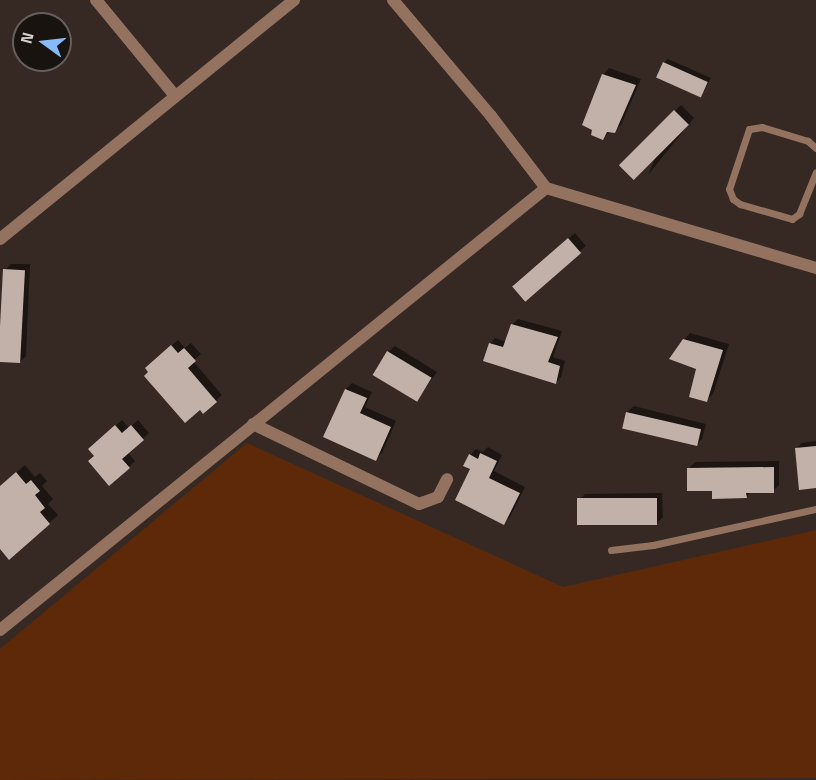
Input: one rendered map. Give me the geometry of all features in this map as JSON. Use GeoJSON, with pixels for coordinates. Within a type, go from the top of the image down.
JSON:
{"type":"FeatureCollection","features":[{"type":"Feature","properties":{"kind":"street"},"geometry":{"type":"LineString","coordinates":[[96,0],[175,96]]}},
{"type":"Feature","properties":{"kind":"street"},"geometry":{"type":"LineString","coordinates":[[0,239],[294,0]]}},
{"type":"Feature","properties":{"kind":"street"},"geometry":{"type":"LineString","coordinates":[[393,0],[491,116],[546,188],[816,268]]}},
{"type":"Feature","properties":{"kind":"street"},"geometry":{"type":"LineString","coordinates":[[0,630],[546,188]]}},
{"type":"Feature","properties":{"kind":"street"},"geometry":{"type":"LineString","coordinates":[[253,424],[419,504],[438,497],[447,479]]}},
{"type":"Feature","properties":{"kind":"lane"},"geometry":{"type":"LineString","coordinates":[[816,148],[808,141],[762,127],[749,129],[729,189],[733,199],[740,204],[792,219],[799,214],[816,172]]}},
{"type":"Feature","properties":{"kind":"lane"},"geometry":{"type":"LineString","coordinates":[[611,550],[653,545],[816,509]]}},
{"type":"Feature","properties":{"kind":"shaded area"},"geometry":{"type":"Polygon","coordinates":[[[247,443],[563,587],[816,530],[816,778],[0,780],[0,649],[247,443]]]}},
{"type":"Feature","properties":{"kind":"building"},"geometry":{"type":"Polygon","coordinates":[[[663,62],[708,82],[701,97],[656,78],[663,62]]]}},
{"type":"Feature","properties":{"kind":"building"},"geometry":{"type":"Polygon","coordinates":[[[602,74],[636,85],[615,133],[607,132],[603,140],[591,135],[592,130],[582,125],[602,74]]]}},
{"type":"Feature","properties":{"kind":"building"},"geometry":{"type":"Polygon","coordinates":[[[674,110],[689,125],[634,180],[619,165],[674,110]]]}},
{"type":"Feature","properties":{"kind":"building"},"geometry":{"type":"Polygon","coordinates":[[[568,238],[581,253],[525,302],[512,287],[568,238]]]}},
{"type":"Feature","properties":{"kind":"building"},"geometry":{"type":"Polygon","coordinates":[[[3,269],[25,270],[20,363],[0,362],[3,269]]]}},
{"type":"Feature","properties":{"kind":"building"},"geometry":{"type":"Polygon","coordinates":[[[511,324],[558,337],[548,362],[560,366],[556,384],[483,361],[489,343],[503,347],[511,324]]]}},
{"type":"Feature","properties":{"kind":"building"},"geometry":{"type":"Polygon","coordinates":[[[683,339],[723,350],[707,402],[689,397],[696,369],[669,359],[683,339]]]}},
{"type":"Feature","properties":{"kind":"building"},"geometry":{"type":"Polygon","coordinates":[[[171,345],[178,353],[184,348],[196,361],[188,368],[217,402],[203,414],[200,410],[185,423],[144,376],[148,372],[145,368],[171,345]]]}},
{"type":"Feature","properties":{"kind":"building"},"geometry":{"type":"Polygon","coordinates":[[[387,351],[432,378],[417,402],[373,375],[387,351]]]}},
{"type":"Feature","properties":{"kind":"building"},"geometry":{"type":"Polygon","coordinates":[[[345,389],[367,398],[360,413],[391,427],[376,461],[323,437],[345,389]]]}},
{"type":"Feature","properties":{"kind":"building"},"geometry":{"type":"Polygon","coordinates":[[[626,412],[701,429],[697,446],[622,429],[626,412]]]}},
{"type":"Feature","properties":{"kind":"building"},"geometry":{"type":"Polygon","coordinates":[[[115,425],[122,433],[131,425],[144,440],[122,459],[130,468],[109,486],[88,461],[94,456],[88,449],[115,425]]]}},
{"type":"Feature","properties":{"kind":"building"},"geometry":{"type":"Polygon","coordinates":[[[816,446],[816,488],[799,490],[795,448],[816,446]]]}},
{"type":"Feature","properties":{"kind":"building"},"geometry":{"type":"Polygon","coordinates":[[[480,453],[497,461],[489,478],[520,493],[504,525],[455,500],[470,469],[463,466],[469,454],[478,459],[480,453]]]}},
{"type":"Feature","properties":{"kind":"building"},"geometry":{"type":"Polygon","coordinates":[[[774,467],[774,493],[746,493],[747,498],[712,499],[712,491],[687,491],[687,468],[774,467]]]}},
{"type":"Feature","properties":{"kind":"building"},"geometry":{"type":"Polygon","coordinates":[[[16,472],[26,484],[31,480],[40,491],[35,495],[45,508],[40,512],[50,524],[9,560],[0,549],[0,486],[16,472]]]}},
{"type":"Feature","properties":{"kind":"building"},"geometry":{"type":"Polygon","coordinates":[[[577,498],[657,498],[657,525],[577,525],[577,498]]]}}]}
